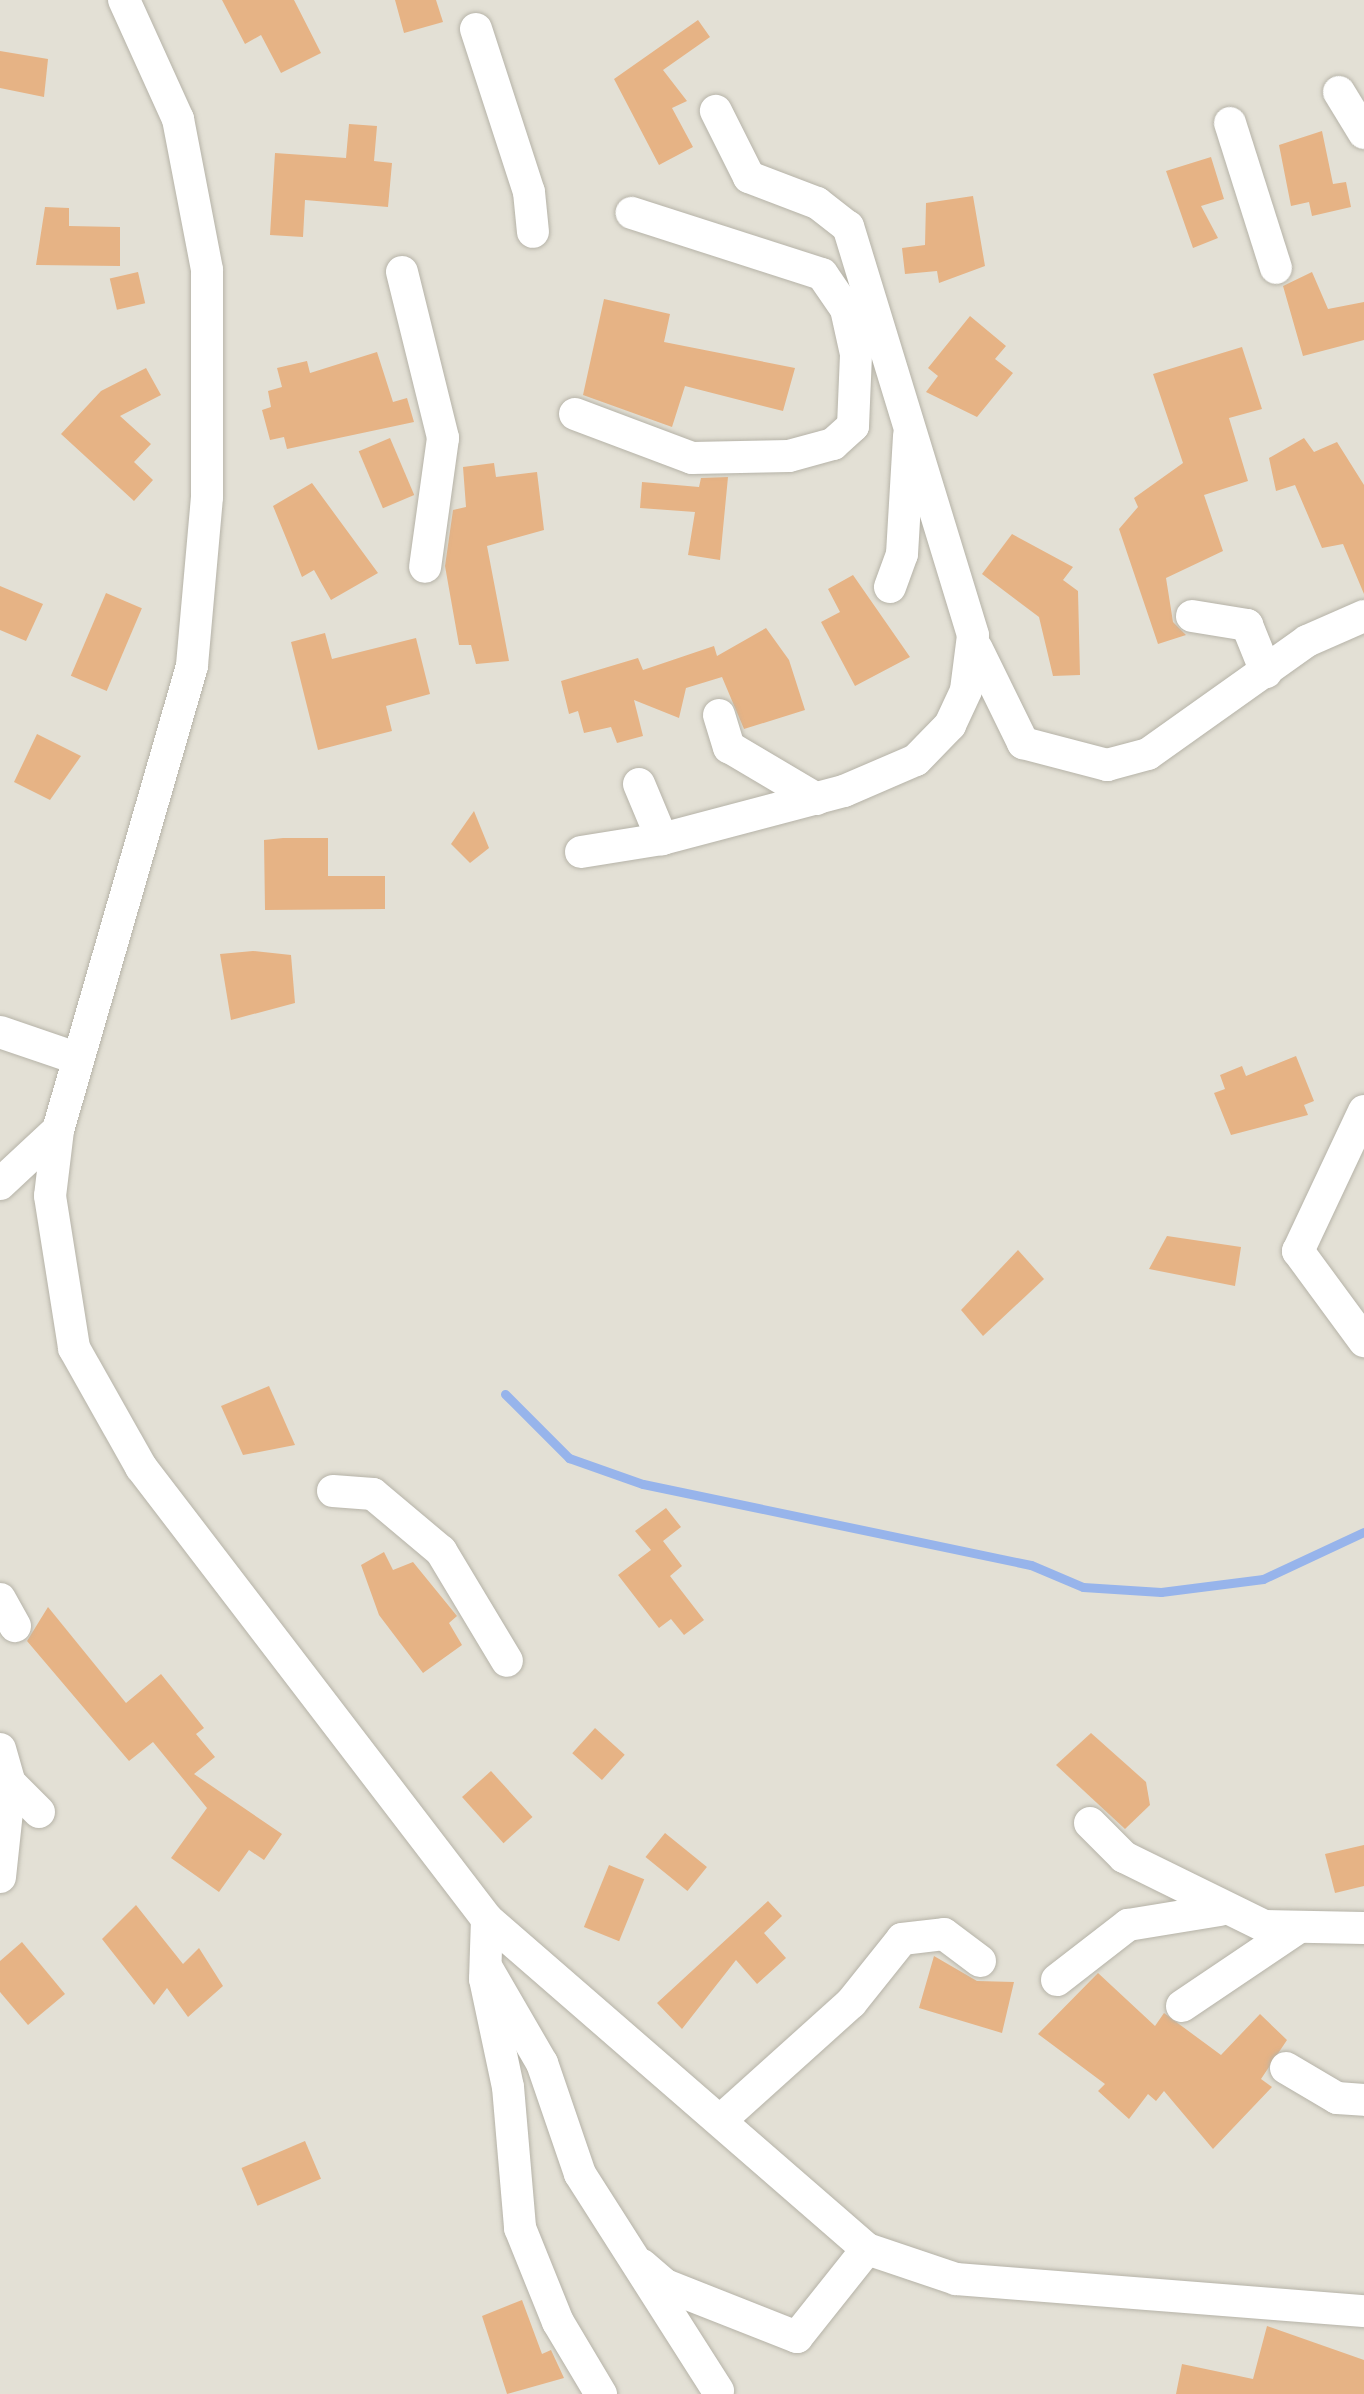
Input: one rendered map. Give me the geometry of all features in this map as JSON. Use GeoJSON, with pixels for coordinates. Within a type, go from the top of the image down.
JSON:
{"type":"FeatureCollection","features":[{"type":"Feature","properties":{"kind":"street"},"geometry":{"type":"LineString","coordinates":[[124,0],[178,119],[207,270],[207,496],[192,666],[73,1058],[58,1130],[50,1196],[74,1348],[141,1468],[487,1919],[867,2249],[956,2279],[1364,2311]]}},
{"type":"Feature","properties":{"kind":"street"},"geometry":{"type":"LineString","coordinates":[[476,29],[529,192],[533,232]]}},
{"type":"Feature","properties":{"kind":"street"},"geometry":{"type":"LineString","coordinates":[[1350,86],[1364,133]]}},
{"type":"Feature","properties":{"kind":"street"},"geometry":{"type":"LineString","coordinates":[[716,111],[749,177],[817,203],[848,227],[910,415],[989,689],[1023,743],[1091,763],[1148,754],[1266,672],[1364,616]]}},
{"type":"Feature","properties":{"kind":"street"},"geometry":{"type":"LineString","coordinates":[[1230,123],[1276,268]]}},
{"type":"Feature","properties":{"kind":"street"},"geometry":{"type":"LineString","coordinates":[[574,414],[692,458],[742,460],[833,444],[853,426],[856,354],[846,309],[822,274],[632,213]]}},
{"type":"Feature","properties":{"kind":"street"},"geometry":{"type":"LineString","coordinates":[[402,272],[443,438],[425,567]]}},
{"type":"Feature","properties":{"kind":"street"},"geometry":{"type":"LineString","coordinates":[[890,587],[902,554],[910,415]]}},
{"type":"Feature","properties":{"kind":"street"},"geometry":{"type":"LineString","coordinates":[[1192,616],[1246,626],[1266,672]]}},
{"type":"Feature","properties":{"kind":"street"},"geometry":{"type":"LineString","coordinates":[[580,852],[662,840],[817,799],[916,760],[950,725],[966,690],[973,635]]}},
{"type":"Feature","properties":{"kind":"street"},"geometry":{"type":"LineString","coordinates":[[719,714],[730,747],[817,799]]}},
{"type":"Feature","properties":{"kind":"street"},"geometry":{"type":"LineString","coordinates":[[638,784],[662,840]]}},
{"type":"Feature","properties":{"kind":"street"},"geometry":{"type":"LineString","coordinates":[[0,1032],[73,1058]]}},
{"type":"Feature","properties":{"kind":"street"},"geometry":{"type":"LineString","coordinates":[[1364,1110],[1298,1252],[1364,1342]]}},
{"type":"Feature","properties":{"kind":"street"},"geometry":{"type":"LineString","coordinates":[[0,1184],[58,1130]]}},
{"type":"Feature","properties":{"kind":"street"},"geometry":{"type":"LineString","coordinates":[[333,1491],[373,1494],[441,1552],[507,1661]]}},
{"type":"Feature","properties":{"kind":"street"},"geometry":{"type":"LineString","coordinates":[[0,1749],[10,1783],[0,1877]]}},
{"type":"Feature","properties":{"kind":"street"},"geometry":{"type":"LineString","coordinates":[[10,1783],[38,1812]]}},
{"type":"Feature","properties":{"kind":"street"},"geometry":{"type":"LineString","coordinates":[[1090,1823],[1124,1858],[1264,1926],[1364,1928]]}},
{"type":"Feature","properties":{"kind":"street"},"geometry":{"type":"LineString","coordinates":[[1058,1980],[1128,1924],[1225,1909]]}},
{"type":"Feature","properties":{"kind":"street"},"geometry":{"type":"LineString","coordinates":[[487,1919],[485,1966],[508,2087],[520,2228],[558,2322],[601,2394]]}},
{"type":"Feature","properties":{"kind":"street"},"geometry":{"type":"LineString","coordinates":[[1182,2006],[1299,1926]]}},
{"type":"Feature","properties":{"kind":"street"},"geometry":{"type":"LineString","coordinates":[[721,2120],[851,2003],[902,1939],[944,1934],[980,1961]]}},
{"type":"Feature","properties":{"kind":"street"},"geometry":{"type":"LineString","coordinates":[[485,1966],[516,2006],[580,2174],[620,2246],[718,2391]]}},
{"type":"Feature","properties":{"kind":"street"},"geometry":{"type":"LineString","coordinates":[[1286,2068],[1337,2098],[1364,2100]]}},
{"type":"Feature","properties":{"kind":"street"},"geometry":{"type":"LineString","coordinates":[[620,2246],[666,2285],[797,2337],[867,2249]]}},
{"type":"Feature","properties":{"kind":"building"},"geometry":{"type":"Polygon","coordinates":[[[222,0],[294,0],[321,53],[281,73],[261,35],[245,44],[222,0]]]}},
{"type":"Feature","properties":{"kind":"building"},"geometry":{"type":"Polygon","coordinates":[[[395,0],[436,0],[443,22],[404,33],[395,0]]]}},
{"type":"Feature","properties":{"kind":"building"},"geometry":{"type":"Polygon","coordinates":[[[698,20],[710,37],[663,70],[687,101],[672,108],[693,147],[659,165],[614,79],[698,20]]]}},
{"type":"Feature","properties":{"kind":"building"},"geometry":{"type":"Polygon","coordinates":[[[0,51],[48,59],[44,97],[0,88],[0,51]]]}},
{"type":"Feature","properties":{"kind":"building"},"geometry":{"type":"Polygon","coordinates":[[[349,124],[377,126],[374,161],[392,163],[388,207],[305,200],[303,237],[270,235],[275,153],[346,158],[349,124]]]}},
{"type":"Feature","properties":{"kind":"building"},"geometry":{"type":"Polygon","coordinates":[[[1322,131],[1333,184],[1346,182],[1351,207],[1312,216],[1309,202],[1291,206],[1279,145],[1322,131]]]}},
{"type":"Feature","properties":{"kind":"building"},"geometry":{"type":"Polygon","coordinates":[[[1211,157],[1224,199],[1201,206],[1218,238],[1193,248],[1166,171],[1211,157]]]}},
{"type":"Feature","properties":{"kind":"building"},"geometry":{"type":"Polygon","coordinates":[[[973,196],[985,266],[939,283],[937,271],[905,274],[902,248],[925,245],[926,203],[973,196]]]}},
{"type":"Feature","properties":{"kind":"building"},"geometry":{"type":"Polygon","coordinates":[[[45,207],[69,208],[69,226],[120,227],[120,266],[36,265],[45,207]]]}},
{"type":"Feature","properties":{"kind":"building"},"geometry":{"type":"Polygon","coordinates":[[[138,272],[145,303],[117,310],[110,279],[138,272]]]}},
{"type":"Feature","properties":{"kind":"building"},"geometry":{"type":"Polygon","coordinates":[[[1312,272],[1328,309],[1364,302],[1364,340],[1303,356],[1283,286],[1312,272]]]}},
{"type":"Feature","properties":{"kind":"building"},"geometry":{"type":"Polygon","coordinates":[[[604,299],[670,314],[664,342],[795,368],[783,411],[685,386],[672,427],[583,395],[604,299]]]}},
{"type":"Feature","properties":{"kind":"building"},"geometry":{"type":"Polygon","coordinates":[[[970,316],[1006,346],[995,359],[1013,373],[977,417],[926,392],[938,376],[928,368],[970,316]]]}},
{"type":"Feature","properties":{"kind":"building"},"geometry":{"type":"Polygon","coordinates":[[[1242,347],[1262,409],[1229,418],[1248,481],[1204,495],[1223,551],[1166,578],[1173,622],[1186,635],[1158,644],[1119,529],[1138,507],[1134,498],[1183,463],[1153,374],[1242,347]]]}},
{"type":"Feature","properties":{"kind":"building"},"geometry":{"type":"Polygon","coordinates":[[[377,352],[393,402],[407,398],[414,422],[287,449],[284,437],[270,440],[262,410],[271,407],[268,391],[282,387],[277,368],[307,361],[310,373],[377,352]]]}},
{"type":"Feature","properties":{"kind":"building"},"geometry":{"type":"Polygon","coordinates":[[[146,368],[161,395],[120,416],[151,444],[134,462],[153,480],[134,501],[61,434],[101,391],[146,368]]]}},
{"type":"Feature","properties":{"kind":"building"},"geometry":{"type":"Polygon","coordinates":[[[390,438],[414,495],[383,508],[359,451],[390,438]]]}},
{"type":"Feature","properties":{"kind":"building"},"geometry":{"type":"Polygon","coordinates":[[[1304,438],[1314,452],[1337,442],[1364,485],[1364,594],[1343,544],[1322,548],[1295,485],[1276,491],[1269,458],[1304,438]]]}},
{"type":"Feature","properties":{"kind":"building"},"geometry":{"type":"Polygon","coordinates":[[[494,463],[496,477],[537,472],[544,530],[487,546],[509,661],[476,664],[471,645],[459,645],[445,566],[453,510],[466,507],[463,467],[494,463]]]}},
{"type":"Feature","properties":{"kind":"building"},"geometry":{"type":"Polygon","coordinates":[[[728,477],[720,560],[688,555],[695,512],[640,508],[642,482],[699,487],[701,478],[728,477]]]}},
{"type":"Feature","properties":{"kind":"building"},"geometry":{"type":"Polygon","coordinates":[[[312,483],[378,573],[331,600],[314,570],[302,577],[273,506],[312,483]]]}},
{"type":"Feature","properties":{"kind":"building"},"geometry":{"type":"Polygon","coordinates":[[[1012,534],[1073,567],[1063,580],[1078,591],[1080,675],[1053,676],[1039,617],[982,574],[1012,534]]]}},
{"type":"Feature","properties":{"kind":"building"},"geometry":{"type":"Polygon","coordinates":[[[853,575],[910,657],[855,686],[821,622],[840,612],[828,589],[853,575]]]}},
{"type":"Feature","properties":{"kind":"building"},"geometry":{"type":"Polygon","coordinates":[[[0,586],[43,604],[26,641],[0,630],[0,586]]]}},
{"type":"Feature","properties":{"kind":"building"},"geometry":{"type":"Polygon","coordinates":[[[106,593],[142,608],[107,691],[71,676],[106,593]]]}},
{"type":"Feature","properties":{"kind":"building"},"geometry":{"type":"Polygon","coordinates":[[[766,628],[789,660],[805,710],[744,729],[722,677],[686,688],[679,718],[634,700],[643,736],[617,743],[611,727],[584,733],[578,711],[569,714],[561,681],[638,658],[643,670],[714,646],[717,656],[766,628]]]}},
{"type":"Feature","properties":{"kind":"building"},"geometry":{"type":"Polygon","coordinates":[[[325,633],[332,659],[416,638],[430,694],[386,706],[392,731],[318,750],[291,642],[325,633]]]}},
{"type":"Feature","properties":{"kind":"building"},"geometry":{"type":"Polygon","coordinates":[[[37,734],[81,756],[50,800],[14,782],[37,734]]]}},
{"type":"Feature","properties":{"kind":"building"},"geometry":{"type":"Polygon","coordinates":[[[474,811],[489,848],[470,863],[451,844],[474,811]]]}},
{"type":"Feature","properties":{"kind":"building"},"geometry":{"type":"Polygon","coordinates":[[[328,838],[328,876],[385,876],[385,909],[265,910],[264,840],[328,838]]]}},
{"type":"Feature","properties":{"kind":"building"},"geometry":{"type":"Polygon","coordinates":[[[253,951],[291,955],[295,1003],[231,1020],[220,954],[253,951]]]}},
{"type":"Feature","properties":{"kind":"building"},"geometry":{"type":"Polygon","coordinates":[[[1296,1056],[1314,1101],[1304,1105],[1308,1115],[1231,1135],[1214,1093],[1225,1089],[1220,1075],[1242,1066],[1246,1076],[1296,1056]]]}},
{"type":"Feature","properties":{"kind":"building"},"geometry":{"type":"Polygon","coordinates":[[[1167,1236],[1241,1247],[1235,1286],[1149,1269],[1167,1236]]]}},
{"type":"Feature","properties":{"kind":"building"},"geometry":{"type":"Polygon","coordinates":[[[1018,1250],[1044,1279],[983,1336],[961,1310],[1018,1250]]]}},
{"type":"Feature","properties":{"kind":"building"},"geometry":{"type":"Polygon","coordinates":[[[269,1386],[295,1445],[243,1455],[221,1406],[269,1386]]]}},
{"type":"Feature","properties":{"kind":"building"},"geometry":{"type":"Polygon","coordinates":[[[666,1508],[681,1527],[663,1541],[682,1566],[670,1576],[704,1620],[684,1635],[671,1619],[659,1628],[618,1575],[651,1550],[635,1531],[666,1508]]]}},
{"type":"Feature","properties":{"kind":"building"},"geometry":{"type":"Polygon","coordinates":[[[384,1552],[393,1570],[413,1562],[457,1616],[449,1623],[462,1645],[423,1673],[379,1615],[361,1565],[384,1552]]]}},
{"type":"Feature","properties":{"kind":"building"},"geometry":{"type":"Polygon","coordinates":[[[48,1607],[126,1703],[161,1674],[204,1728],[196,1734],[215,1757],[194,1774],[282,1834],[264,1860],[249,1850],[219,1892],[171,1858],[207,1808],[153,1742],[129,1761],[27,1641],[48,1607]]]}},
{"type":"Feature","properties":{"kind":"building"},"geometry":{"type":"Polygon","coordinates":[[[595,1728],[625,1755],[602,1780],[572,1753],[595,1728]]]}},
{"type":"Feature","properties":{"kind":"building"},"geometry":{"type":"Polygon","coordinates":[[[1091,1733],[1146,1782],[1150,1805],[1125,1829],[1056,1765],[1091,1733]]]}},
{"type":"Feature","properties":{"kind":"building"},"geometry":{"type":"Polygon","coordinates":[[[491,1771],[532,1817],[504,1843],[462,1797],[491,1771]]]}},
{"type":"Feature","properties":{"kind":"building"},"geometry":{"type":"Polygon","coordinates":[[[665,1833],[707,1867],[687,1891],[645,1857],[665,1833]]]}},
{"type":"Feature","properties":{"kind":"building"},"geometry":{"type":"Polygon","coordinates":[[[1364,1845],[1364,1886],[1335,1893],[1325,1854],[1364,1845]]]}},
{"type":"Feature","properties":{"kind":"building"},"geometry":{"type":"Polygon","coordinates":[[[609,1865],[644,1879],[619,1941],[584,1927],[609,1865]]]}},
{"type":"Feature","properties":{"kind":"building"},"geometry":{"type":"Polygon","coordinates":[[[768,1901],[782,1916],[764,1933],[786,1958],[757,1984],[736,1960],[682,2029],[657,2003],[768,1901]]]}},
{"type":"Feature","properties":{"kind":"building"},"geometry":{"type":"Polygon","coordinates":[[[136,1905],[183,1964],[199,1948],[223,1986],[188,2017],[167,1988],[154,2005],[102,1939],[136,1905]]]}},
{"type":"Feature","properties":{"kind":"building"},"geometry":{"type":"Polygon","coordinates":[[[22,1942],[65,1994],[28,2025],[0,1992],[0,1961],[22,1942]]]}},
{"type":"Feature","properties":{"kind":"building"},"geometry":{"type":"Polygon","coordinates":[[[934,1956],[977,1981],[1014,1982],[1002,2033],[919,2008],[934,1956]]]}},
{"type":"Feature","properties":{"kind":"building"},"geometry":{"type":"Polygon","coordinates":[[[1098,1973],[1155,2026],[1164,2013],[1221,2055],[1260,2014],[1287,2040],[1261,2079],[1272,2087],[1213,2149],[1164,2091],[1156,2101],[1148,2094],[1129,2119],[1098,2091],[1105,2084],[1038,2034],[1098,1973]]]}},
{"type":"Feature","properties":{"kind":"building"},"geometry":{"type":"Polygon","coordinates":[[[305,2141],[321,2179],[258,2206],[241,2168],[305,2141]]]}},
{"type":"Feature","properties":{"kind":"building"},"geometry":{"type":"Polygon","coordinates":[[[522,2300],[542,2354],[551,2350],[564,2378],[507,2394],[482,2316],[522,2300]]]}},
{"type":"Feature","properties":{"kind":"building"},"geometry":{"type":"Polygon","coordinates":[[[1267,2326],[1364,2360],[1364,2394],[1176,2394],[1182,2364],[1253,2379],[1267,2326]]]}},
{"type":"Feature","properties":{"kind":"waterway"},"geometry":{"type":"LineString","coordinates":[[505,1394],[569,1458],[643,1484],[1031,1565],[1083,1587],[1161,1592],[1263,1579],[1364,1532]]}}]}
